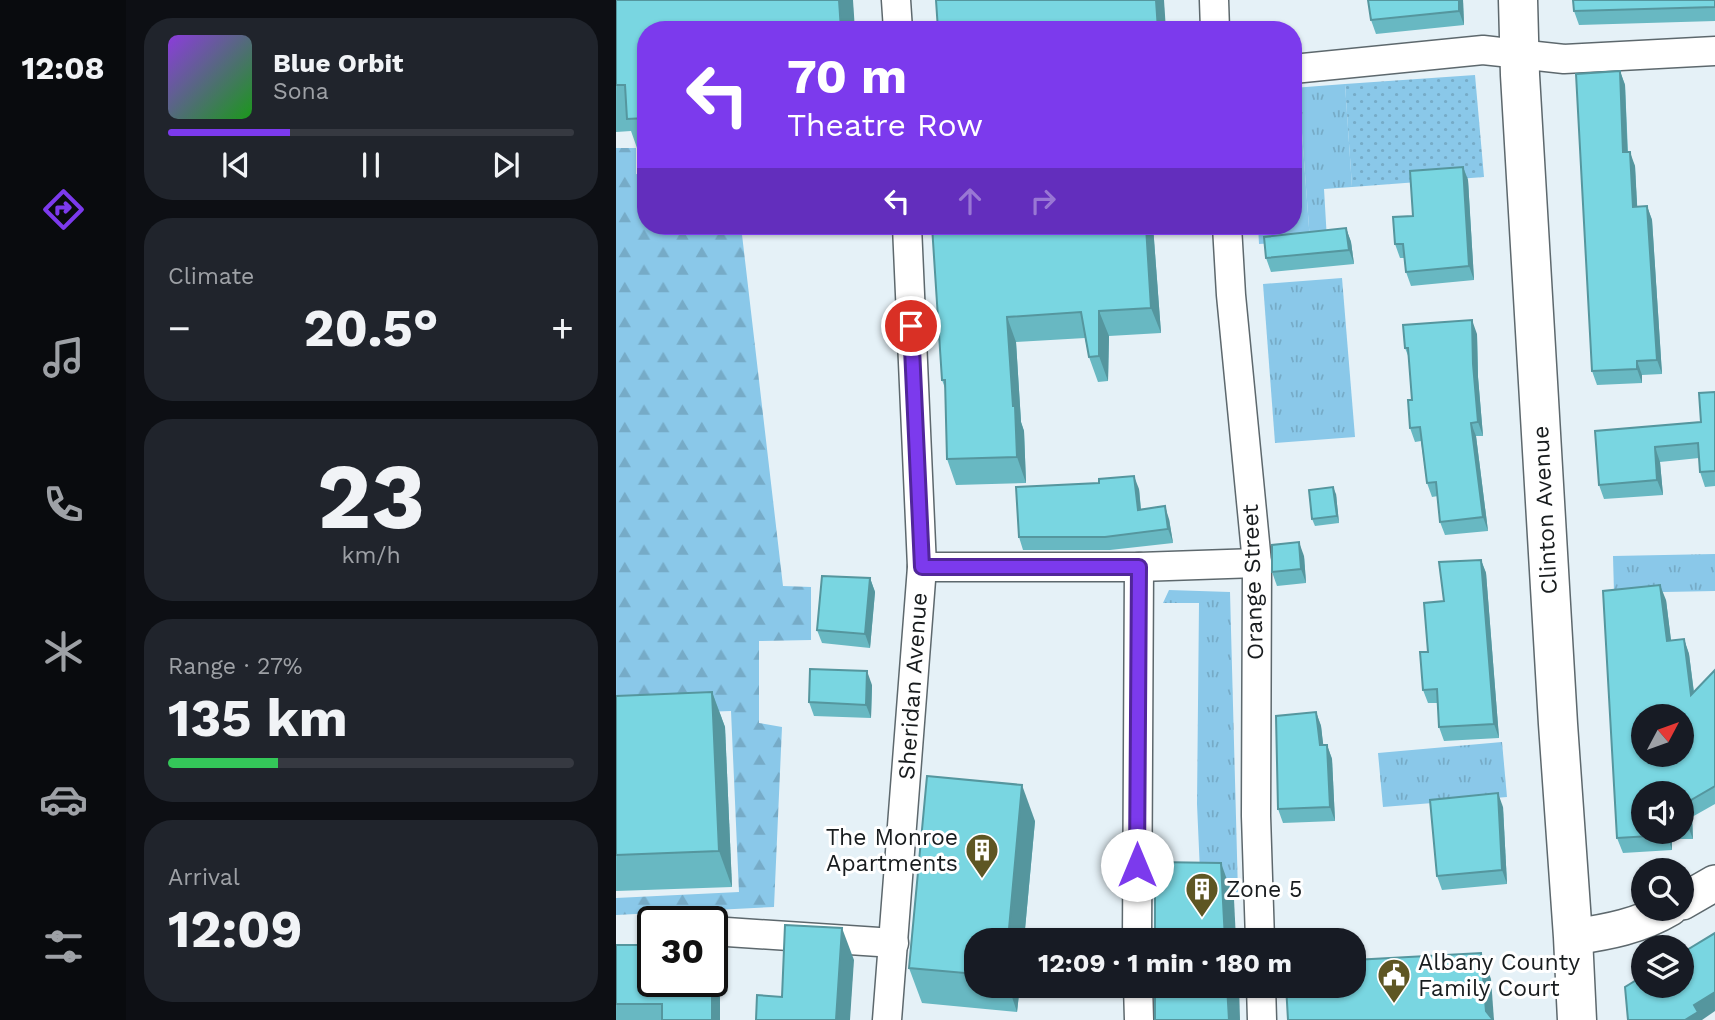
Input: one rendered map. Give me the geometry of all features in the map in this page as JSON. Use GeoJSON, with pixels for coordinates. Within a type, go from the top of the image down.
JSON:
{"type":"FeatureCollection","features":[{"type":"Feature","properties":{"kind":"main road","name":"Clinton Avenue"},"geometry":{"type":"LineString","coordinates":[[1518,0],[1519,54],[1577,1020]]}},
{"type":"Feature","properties":{"kind":"street"},"geometry":{"type":"LineString","coordinates":[[896,0],[897,21]]}},
{"type":"Feature","properties":{"kind":"street"},"geometry":{"type":"LineString","coordinates":[[1214,0],[1215,21]]}},
{"type":"Feature","properties":{"kind":"street"},"geometry":{"type":"LineString","coordinates":[[1302,68],[1483,50],[1564,59],[1715,51]]}},
{"type":"Feature","properties":{"kind":"street","name":"Sheridan Avenue"},"geometry":{"type":"LineString","coordinates":[[887,1020],[922,567],[907,235]]}},
{"type":"Feature","properties":{"kind":"street","name":"Orange Street"},"geometry":{"type":"LineString","coordinates":[[1228,235],[1257,563],[1256,816],[1260,928]]}},
{"type":"Feature","properties":{"kind":"street"},"geometry":{"type":"LineString","coordinates":[[922,567],[1139,567],[1257,563]]}},
{"type":"Feature","properties":{"kind":"street"},"geometry":{"type":"LineString","coordinates":[[1137,928],[1139,567]]}},
{"type":"Feature","properties":{"kind":"street"},"geometry":{"type":"LineString","coordinates":[[1694,895],[1715,883]]}},
{"type":"Feature","properties":{"kind":"street"},"geometry":{"type":"LineString","coordinates":[[1573,937],[1610,932],[1645,921]]}},
{"type":"Feature","properties":{"kind":"street"},"geometry":{"type":"LineString","coordinates":[[728,932],[894,943]]}},
{"type":"Feature","properties":{"kind":"street"},"geometry":{"type":"LineString","coordinates":[[1138,998],[1139,1020]]}},
{"type":"Feature","properties":{"kind":"street"},"geometry":{"type":"LineString","coordinates":[[1261,998],[1262,1020]]}},
{"type":"Feature","properties":{"kind":"green space"},"geometry":{"type":"Polygon","coordinates":[[[1475,75],[1484,177],[1352,187],[1345,84],[1475,75]]]}},
{"type":"Feature","properties":{"kind":"green space"},"geometry":{"type":"Polygon","coordinates":[[[1345,84],[1352,187],[1324,189],[1327,240],[1310,241],[1302,133],[1302,87],[1345,84]]]}},
{"type":"Feature","properties":{"kind":"green space"},"geometry":{"type":"Polygon","coordinates":[[[1302,133],[1310,241],[1259,244],[1258,235],[1302,235],[1302,133]]]}},
{"type":"Feature","properties":{"kind":"green space"},"geometry":{"type":"Polygon","coordinates":[[[616,148],[636,148],[637,235],[742,235],[783,586],[811,587],[811,640],[759,641],[759,723],[782,727],[774,907],[728,909],[728,906],[637,906],[637,914],[616,915],[616,898],[739,892],[731,711],[616,715],[616,148]]]}},
{"type":"Feature","properties":{"kind":"green space"},"geometry":{"type":"Polygon","coordinates":[[[1342,278],[1355,437],[1275,443],[1263,284],[1342,278]]]}},
{"type":"Feature","properties":{"kind":"green space"},"geometry":{"type":"Polygon","coordinates":[[[1715,554],[1715,591],[1614,593],[1613,556],[1715,554]]]}},
{"type":"Feature","properties":{"kind":"green space"},"geometry":{"type":"Polygon","coordinates":[[[1169,590],[1230,592],[1238,893],[1234,899],[1214,898],[1200,872],[1197,804],[1199,603],[1163,603],[1169,590]]]}},
{"type":"Feature","properties":{"kind":"green space"},"geometry":{"type":"Polygon","coordinates":[[[1502,742],[1507,797],[1383,807],[1378,753],[1502,742]]]}},
{"type":"Feature","properties":{"kind":"building"},"geometry":{"type":"Polygon","coordinates":[[[616,0],[839,0],[840,21],[637,21],[637,118],[627,119],[625,85],[616,85],[616,0]]]}},
{"type":"Feature","properties":{"kind":"building"},"geometry":{"type":"Polygon","coordinates":[[[936,0],[1156,0],[1157,21],[937,21],[936,0]]]}},
{"type":"Feature","properties":{"kind":"building"},"geometry":{"type":"Polygon","coordinates":[[[1368,0],[1459,0],[1459,11],[1371,20],[1368,0]]]}},
{"type":"Feature","properties":{"kind":"building"},"geometry":{"type":"Polygon","coordinates":[[[1573,0],[1715,0],[1715,7],[1574,11],[1573,0]]]}},
{"type":"Feature","properties":{"kind":"building"},"geometry":{"type":"Polygon","coordinates":[[[1620,71],[1623,152],[1630,152],[1633,207],[1647,206],[1657,360],[1637,361],[1637,369],[1592,371],[1576,74],[1620,71]]]}},
{"type":"Feature","properties":{"kind":"building"},"geometry":{"type":"Polygon","coordinates":[[[1463,167],[1469,266],[1406,272],[1403,244],[1395,244],[1393,217],[1413,216],[1410,171],[1463,167]]]}},
{"type":"Feature","properties":{"kind":"building"},"geometry":{"type":"Polygon","coordinates":[[[1346,228],[1349,250],[1266,258],[1264,237],[1302,235],[1302,233],[1346,228]]]}},
{"type":"Feature","properties":{"kind":"building"},"geometry":{"type":"Polygon","coordinates":[[[933,235],[1147,235],[1151,308],[1099,311],[1099,356],[1089,357],[1081,312],[1007,317],[1017,457],[947,459],[945,380],[942,380],[933,235]]]}},
{"type":"Feature","properties":{"kind":"building"},"geometry":{"type":"Polygon","coordinates":[[[1472,320],[1478,422],[1471,423],[1483,517],[1440,522],[1436,482],[1427,483],[1420,427],[1410,428],[1408,400],[1412,400],[1408,348],[1405,348],[1403,325],[1472,320]]]}},
{"type":"Feature","properties":{"kind":"building"},"geometry":{"type":"Polygon","coordinates":[[[1715,392],[1715,471],[1700,472],[1698,443],[1655,447],[1657,480],[1599,485],[1595,431],[1701,422],[1699,393],[1715,392]]]}},
{"type":"Feature","properties":{"kind":"building"},"geometry":{"type":"Polygon","coordinates":[[[1134,476],[1138,510],[1165,506],[1168,529],[1105,537],[1019,537],[1016,487],[1099,483],[1099,479],[1134,476]]]}},
{"type":"Feature","properties":{"kind":"building"},"geometry":{"type":"Polygon","coordinates":[[[1333,487],[1337,516],[1312,519],[1309,490],[1333,487]]]}},
{"type":"Feature","properties":{"kind":"building"},"geometry":{"type":"Polygon","coordinates":[[[1299,542],[1301,569],[1272,572],[1272,545],[1299,542]]]}},
{"type":"Feature","properties":{"kind":"building"},"geometry":{"type":"Polygon","coordinates":[[[1481,560],[1494,724],[1439,727],[1437,689],[1423,690],[1420,652],[1428,652],[1424,603],[1444,601],[1439,562],[1481,560]]]}},
{"type":"Feature","properties":{"kind":"building"},"geometry":{"type":"Polygon","coordinates":[[[822,576],[870,578],[865,634],[817,630],[822,576]]]}},
{"type":"Feature","properties":{"kind":"building"},"geometry":{"type":"Polygon","coordinates":[[[1660,585],[1667,641],[1684,639],[1691,695],[1715,670],[1715,786],[1694,798],[1694,781],[1631,781],[1631,837],[1617,838],[1603,591],[1660,585]]]}},
{"type":"Feature","properties":{"kind":"building"},"geometry":{"type":"Polygon","coordinates":[[[810,669],[867,671],[866,705],[809,702],[810,669]]]}},
{"type":"Feature","properties":{"kind":"building"},"geometry":{"type":"Polygon","coordinates":[[[712,692],[719,851],[616,855],[616,696],[712,692]]]}},
{"type":"Feature","properties":{"kind":"building"},"geometry":{"type":"Polygon","coordinates":[[[1316,712],[1320,745],[1327,745],[1330,807],[1278,809],[1276,716],[1316,712]]]}},
{"type":"Feature","properties":{"kind":"building","name":"The Monroe Apartments"},"geometry":{"type":"Polygon","coordinates":[[[927,776],[1022,785],[1009,928],[964,928],[964,973],[909,968],[927,776]]]}},
{"type":"Feature","properties":{"kind":"building"},"geometry":{"type":"Polygon","coordinates":[[[1498,793],[1502,870],[1437,876],[1430,800],[1498,793]]]}},
{"type":"Feature","properties":{"kind":"building"},"geometry":{"type":"Polygon","coordinates":[[[1155,862],[1221,863],[1224,928],[1155,928],[1155,862]]]}},
{"type":"Feature","properties":{"kind":"building"},"geometry":{"type":"Polygon","coordinates":[[[785,925],[842,928],[836,1020],[756,1020],[757,995],[782,997],[785,925]]]}},
{"type":"Feature","properties":{"kind":"building"},"geometry":{"type":"Polygon","coordinates":[[[1715,933],[1715,992],[1694,1005],[1698,1012],[1685,1020],[1628,1020],[1625,987],[1631,983],[1631,998],[1694,998],[1694,946],[1715,933]]]}},
{"type":"Feature","properties":{"kind":"building"},"geometry":{"type":"Polygon","coordinates":[[[616,945],[637,945],[637,997],[712,997],[712,1020],[662,1020],[662,1004],[616,1004],[616,945]]]}},
{"type":"Feature","properties":{"kind":"building","name":"Albany County Family Court"},"geometry":{"type":"Polygon","coordinates":[[[1481,953],[1486,1011],[1493,1020],[1288,1020],[1287,998],[1366,998],[1366,959],[1481,953]]]}},
{"type":"Feature","properties":{"kind":"building"},"geometry":{"type":"Polygon","coordinates":[[[1155,998],[1228,998],[1229,1020],[1155,1020],[1155,998]]]}},
{"type":"Feature","properties":{"kind":"place","name":"The Monroe Apartments"},"geometry":{"type":"Point","coordinates":[982,880]}},
{"type":"Feature","properties":{"kind":"place","name":"Zone 5"},"geometry":{"type":"Point","coordinates":[1202,919]}},
{"type":"Feature","properties":{"kind":"place","name":"Albany County Family Court"},"geometry":{"type":"Point","coordinates":[1394,1005]}},
{"type":"Feature","properties":{"kind":"route"},"geometry":{"type":"LineString","coordinates":[[911,326],[922,567],[1139,567],[1137,865]]}}]}
